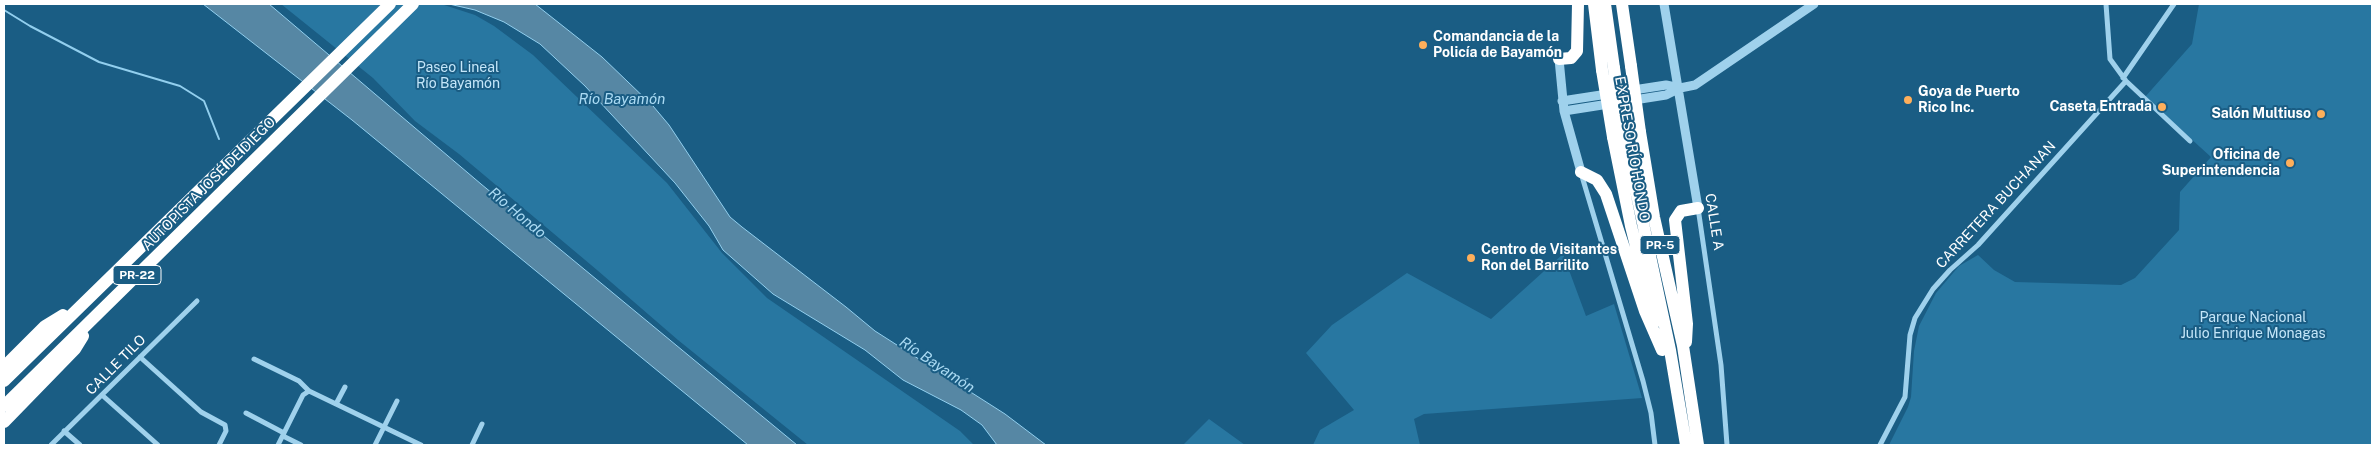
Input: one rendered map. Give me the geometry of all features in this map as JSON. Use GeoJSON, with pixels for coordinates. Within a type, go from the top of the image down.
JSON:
{"type":"FeatureCollection","features":[{"type":"Feature","properties":{"kind":"highway","name":"AUTOPISTA JOSÉ DE DIEGO"},"geometry":{"type":"LineString","coordinates":[[4,381],[390,4]]}},
{"type":"Feature","properties":{"kind":"highway","name":"AUTOPISTA JOSÉ DE DIEGO"},"geometry":{"type":"LineString","coordinates":[[4,406],[413,4]]}},
{"type":"Feature","properties":{"kind":"highway"},"geometry":{"type":"LineString","coordinates":[[1559,59],[1571,58],[1577,50],[1578,4]]}},
{"type":"Feature","properties":{"kind":"highway","name":"EXPRESO RÍO HONDO"},"geometry":{"type":"LineString","coordinates":[[1594,4],[1608,69],[1631,226],[1662,350],[1677,445]]}},
{"type":"Feature","properties":{"kind":"highway"},"geometry":{"type":"LineString","coordinates":[[1605,4],[1608,69]]}},
{"type":"Feature","properties":{"kind":"highway","name":"EXPRESO RÍO HONDO"},"geometry":{"type":"LineString","coordinates":[[1622,4],[1654,218],[1685,357],[1698,445]]}},
{"type":"Feature","properties":{"kind":"highway"},"geometry":{"type":"LineString","coordinates":[[1618,133],[1670,350],[1686,445]]}},
{"type":"Feature","properties":{"kind":"highway"},"geometry":{"type":"LineString","coordinates":[[4,398],[225,182],[268,146]]}},
{"type":"Feature","properties":{"kind":"highway"},"geometry":{"type":"LineString","coordinates":[[1581,172],[1597,180],[1606,194],[1645,311],[1662,350]]}},
{"type":"Feature","properties":{"kind":"highway"},"geometry":{"type":"LineString","coordinates":[[1685,357],[1687,324],[1675,220],[1681,211],[1698,208]]}},
{"type":"Feature","properties":{"kind":"highway"},"geometry":{"type":"LineString","coordinates":[[4,390],[87,308],[109,278]]}},
{"type":"Feature","properties":{"kind":"highway"},"geometry":{"type":"LineString","coordinates":[[4,368],[45,326],[82,304]]}},
{"type":"Feature","properties":{"kind":"highway"},"geometry":{"type":"LineString","coordinates":[[4,422],[74,350],[96,316]]}},
{"type":"Feature","properties":{"kind":"street","name":"CALLE A"},"geometry":{"type":"LineString","coordinates":[[1664,4],[1680,88],[1722,365],[1727,445]]}},
{"type":"Feature","properties":{"kind":"street"},"geometry":{"type":"LineString","coordinates":[[1563,106],[1666,95],[1680,88],[1695,85],[1814,4]]}},
{"type":"Feature","properties":{"kind":"street"},"geometry":{"type":"LineString","coordinates":[[2106,4],[2110,59],[2124,80],[2190,140]]}},
{"type":"Feature","properties":{"kind":"street","name":"CARRETERA BUCHANAN"},"geometry":{"type":"LineString","coordinates":[[1880,445],[1904,397],[1910,335],[1916,318],[1933,289],[1950,270],[1978,245],[2124,80],[2174,4]]}},
{"type":"Feature","properties":{"kind":"street"},"geometry":{"type":"LineString","coordinates":[[1559,59],[1563,106],[1643,381],[1651,413],[1655,445]]}},
{"type":"Feature","properties":{"kind":"street","name":"CALLE TILO"},"geometry":{"type":"LineString","coordinates":[[51,445],[197,301]]}},
{"type":"Feature","properties":{"kind":"street"},"geometry":{"type":"LineString","coordinates":[[140,357],[201,412],[225,425],[226,431],[220,444],[227,445]]}},
{"type":"Feature","properties":{"kind":"street"},"geometry":{"type":"LineString","coordinates":[[254,359],[299,381],[309,391],[421,445]]}},
{"type":"Feature","properties":{"kind":"street"},"geometry":{"type":"LineString","coordinates":[[336,404],[345,387]]}},
{"type":"Feature","properties":{"kind":"street"},"geometry":{"type":"LineString","coordinates":[[278,445],[303,395],[309,391]]}},
{"type":"Feature","properties":{"kind":"street"},"geometry":{"type":"LineString","coordinates":[[102,395],[158,445]]}},
{"type":"Feature","properties":{"kind":"street"},"geometry":{"type":"LineString","coordinates":[[375,445],[397,401]]}},
{"type":"Feature","properties":{"kind":"street"},"geometry":{"type":"LineString","coordinates":[[246,413],[301,445]]}},
{"type":"Feature","properties":{"kind":"street"},"geometry":{"type":"LineString","coordinates":[[472,445],[482,424]]}},
{"type":"Feature","properties":{"kind":"street"},"geometry":{"type":"LineString","coordinates":[[64,432],[80,445]]}},
{"type":"Feature","properties":{"kind":"green space","name":"Paseo Lineal Río Bayamón"},"geometry":{"type":"Polygon","coordinates":[[[281,4],[441,4],[475,15],[494,26],[533,55],[667,183],[722,253],[767,298],[960,431],[974,445],[808,445],[678,340],[459,154],[415,121],[373,78],[281,4]]]}},
{"type":"Feature","properties":{"kind":"green space","name":"Parque Nacional Julio Enrique Monagas"},"geometry":{"type":"Polygon","coordinates":[[[2199,4],[2372,4],[2372,445],[1889,445],[1911,397],[1914,351],[1919,326],[1936,293],[1959,266],[1978,255],[1994,270],[2015,282],[2121,285],[2135,278],[2179,230],[2180,192],[2211,157],[2145,97],[2192,44],[2199,4]]]}},
{"type":"Feature","properties":{"kind":"green space"},"geometry":{"type":"Polygon","coordinates":[[[1563,254],[1586,316],[1614,304],[1642,398],[1424,414],[1414,419],[1420,445],[1313,445],[1320,430],[1354,410],[1306,353],[1332,325],[1407,273],[1491,319],[1563,254]]]}},
{"type":"Feature","properties":{"kind":"green space"},"geometry":{"type":"Polygon","coordinates":[[[1209,419],[1245,445],[1183,445],[1209,419]]]}},
{"type":"Feature","properties":{"kind":"water"},"geometry":{"type":"Polygon","coordinates":[[[203,4],[269,4],[481,184],[797,445],[748,445],[352,120],[203,4]]]}},
{"type":"Feature","properties":{"kind":"water","name":"Río Bayamón"},"geometry":{"type":"Polygon","coordinates":[[[449,4],[535,4],[602,57],[653,106],[669,125],[730,217],[875,331],[1005,414],[1046,445],[997,445],[982,425],[961,410],[903,380],[865,350],[773,294],[723,250],[709,226],[675,183],[585,86],[540,44],[504,22],[475,10],[449,4]]]}},
{"type":"Feature","properties":{"kind":"waterway"},"geometry":{"type":"LineString","coordinates":[[4,10],[30,26],[99,62],[180,86],[204,101],[219,139]]}},
{"type":"Feature","properties":{"kind":"place","name":"Comandancia de la Policía de Bayamón"},"geometry":{"type":"Point","coordinates":[1423,45]}},
{"type":"Feature","properties":{"kind":"place","name":"Goya de Puerto Rico Inc."},"geometry":{"type":"Point","coordinates":[1908,100]}},
{"type":"Feature","properties":{"kind":"place","name":"Caseta Entrada"},"geometry":{"type":"Point","coordinates":[2162,107]}},
{"type":"Feature","properties":{"kind":"place","name":"Salón Multiuso"},"geometry":{"type":"Point","coordinates":[2321,114]}},
{"type":"Feature","properties":{"kind":"place","name":"Oficina de Superintendencia"},"geometry":{"type":"Point","coordinates":[2290,163]}},
{"type":"Feature","properties":{"kind":"place","name":"Centro de Visitantes Ron del Barrilito"},"geometry":{"type":"Point","coordinates":[1471,258]}},
{"type":"Feature","properties":{"kind":"water label","name":"Río Hondo"},"geometry":{"type":"Point","coordinates":[517,213]}}]}
